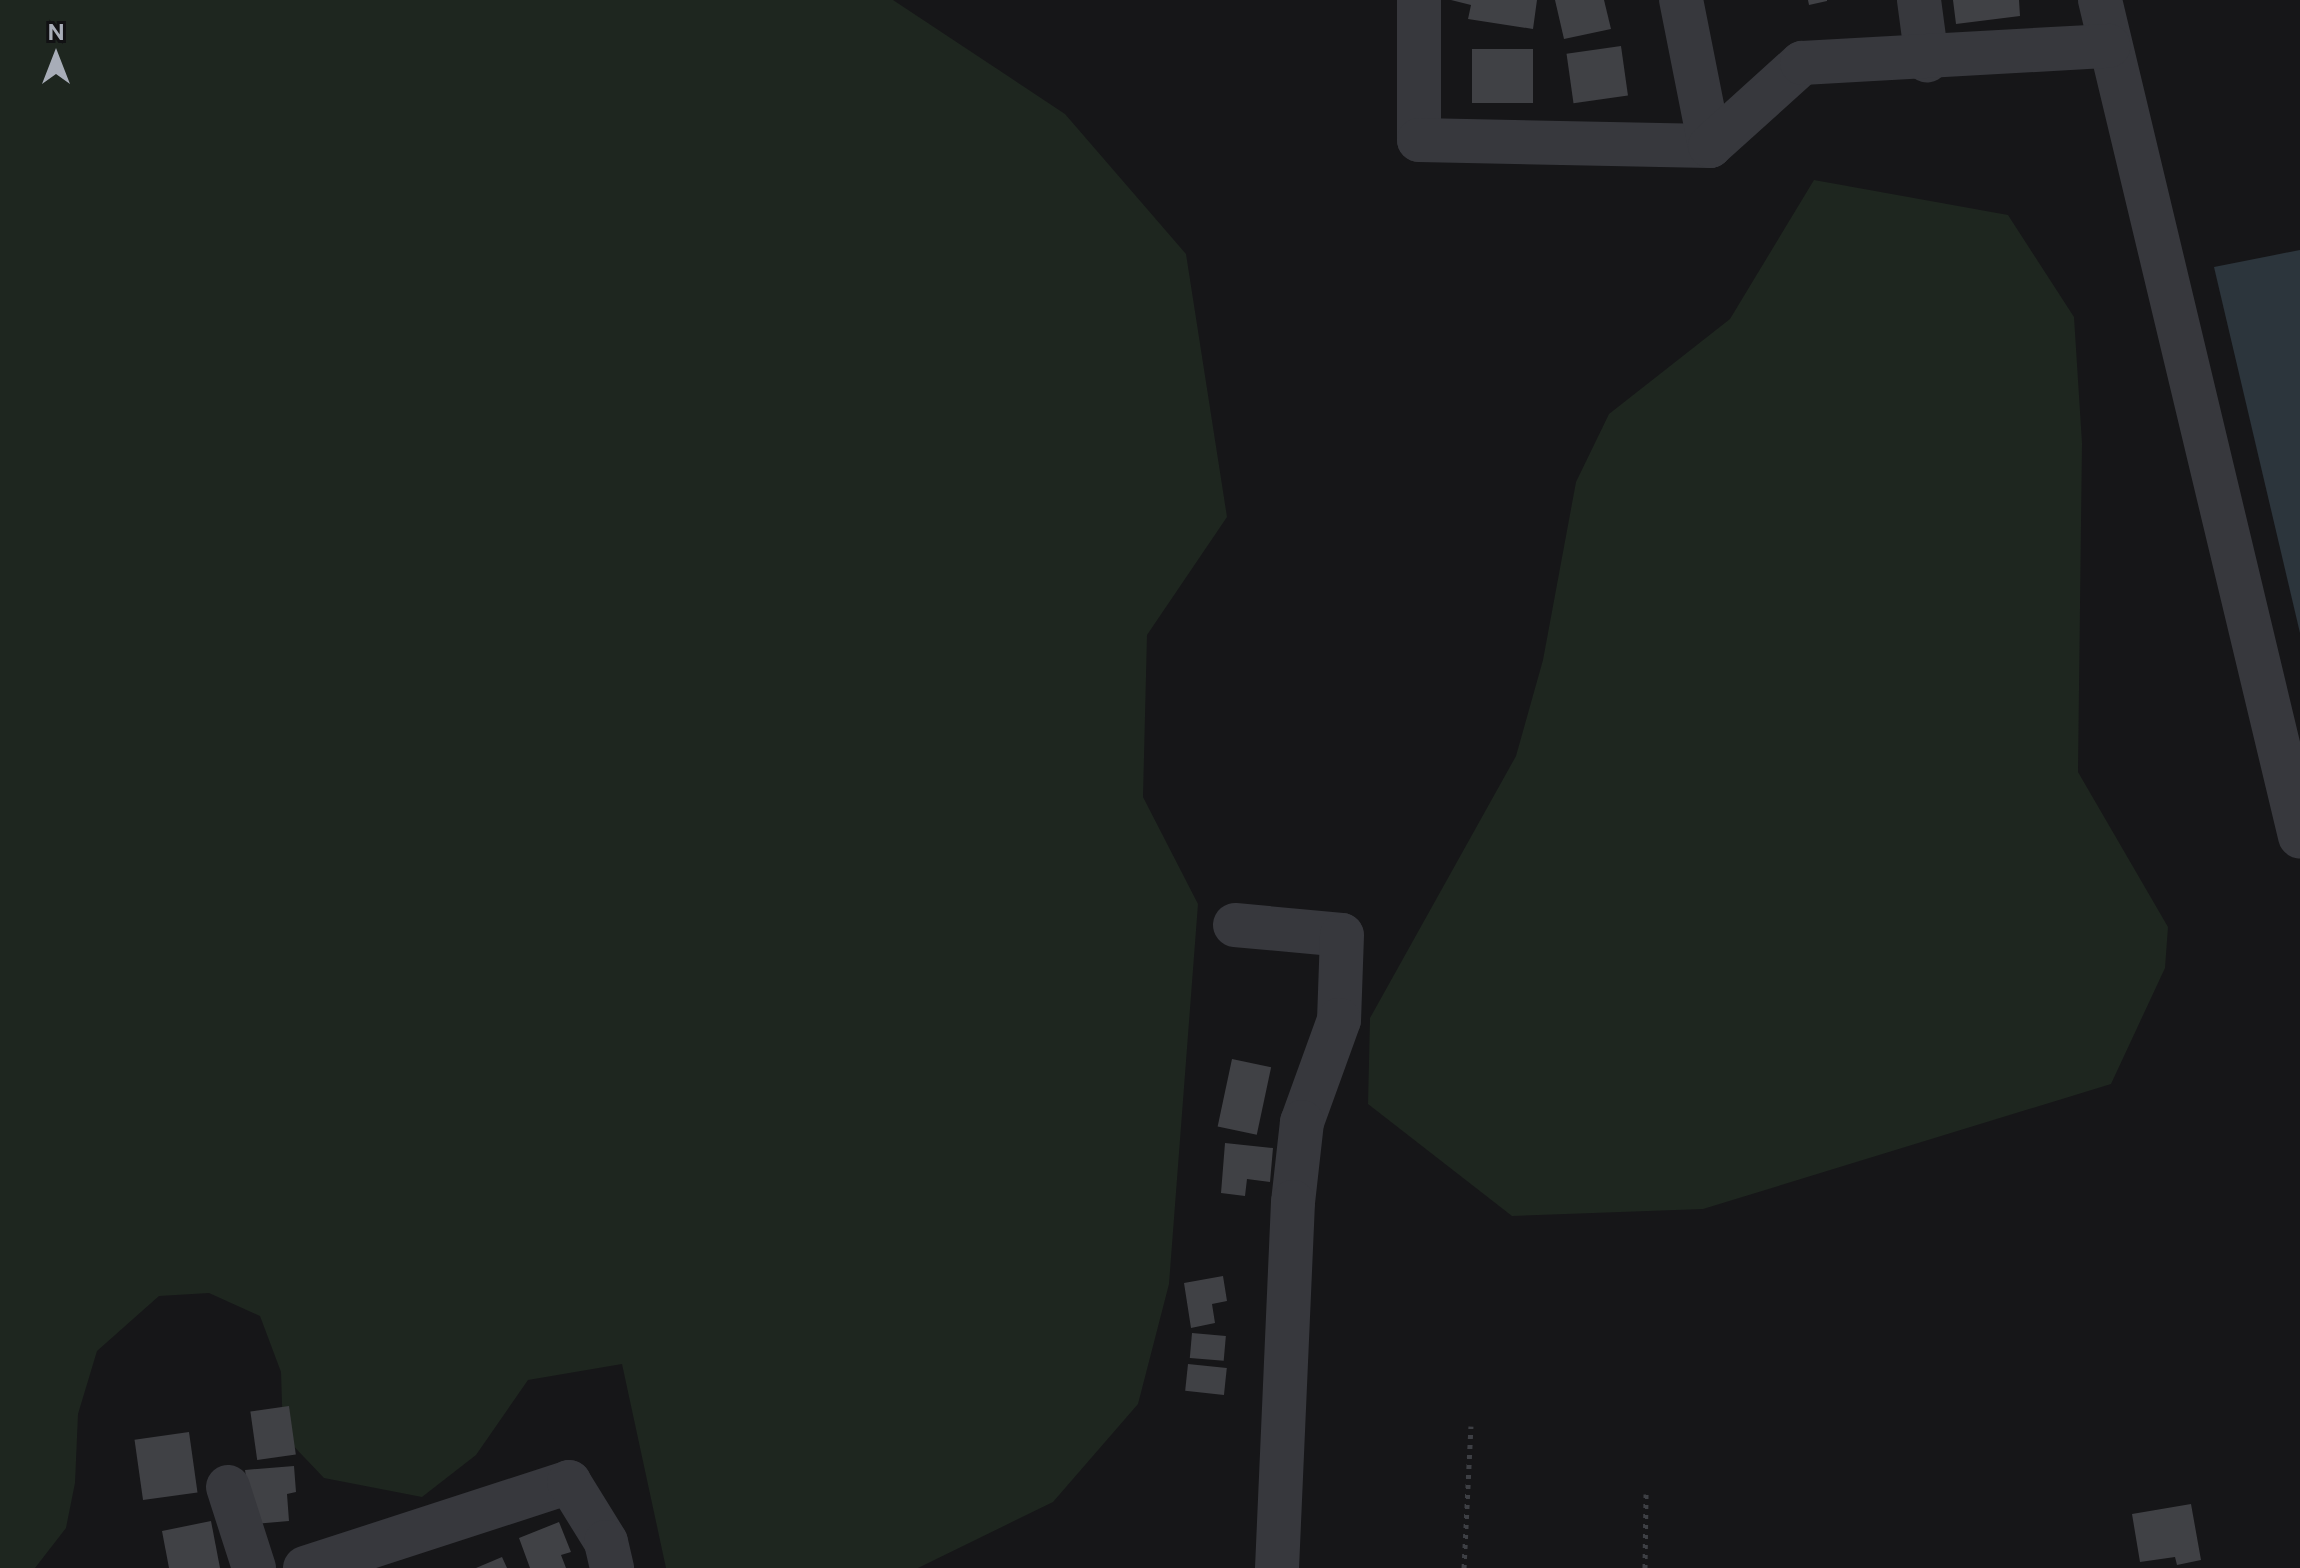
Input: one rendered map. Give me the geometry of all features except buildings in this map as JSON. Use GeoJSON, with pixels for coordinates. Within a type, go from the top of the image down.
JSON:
{"type":"FeatureCollection","features":[{"type":"Feature","properties":{"kind":"street"},"geometry":{"type":"LineString","coordinates":[[1419,0],[1419,140],[1710,146],[1802,63],[1927,60],[2109,46]]}},
{"type":"Feature","properties":{"kind":"street"},"geometry":{"type":"LineString","coordinates":[[1681,0],[1710,146]]}},
{"type":"Feature","properties":{"kind":"street"},"geometry":{"type":"LineString","coordinates":[[1919,0],[1927,60]]}},
{"type":"Feature","properties":{"kind":"street"},"geometry":{"type":"LineString","coordinates":[[2100,0],[2300,836]]}},
{"type":"Feature","properties":{"kind":"street"},"geometry":{"type":"LineString","coordinates":[[1235,925],[1342,935],[1339,1020],[1302,1122],[1293,1202],[1277,1568]]}},
{"type":"Feature","properties":{"kind":"street"},"geometry":{"type":"LineString","coordinates":[[305,1568],[569,1482],[606,1542],[612,1568]]}},
{"type":"Feature","properties":{"kind":"street"},"geometry":{"type":"LineString","coordinates":[[228,1487],[254,1568]]}},
{"type":"Feature","properties":{"kind":"path"},"geometry":{"type":"LineString","coordinates":[[1464,1568],[1471,1426]]}},
{"type":"Feature","properties":{"kind":"path"},"geometry":{"type":"LineString","coordinates":[[1645,1568],[1646,1494]]}},
{"type":"Feature","properties":{"kind":"shaded area"},"geometry":{"type":"Polygon","coordinates":[[[0,0],[893,0],[1065,114],[1186,254],[1227,517],[1147,635],[1143,797],[1198,904],[1169,1284],[1138,1404],[1053,1502],[918,1568],[666,1568],[622,1364],[528,1380],[476,1455],[422,1497],[324,1478],[283,1435],[281,1372],[260,1316],[209,1293],[159,1296],[97,1351],[78,1414],[75,1483],[66,1528],[35,1568],[0,1568],[0,0]]]}},
{"type":"Feature","properties":{"kind":"shaded area"},"geometry":{"type":"Polygon","coordinates":[[[1814,180],[2008,215],[2074,317],[2082,443],[2078,772],[2168,927],[2165,968],[2111,1084],[1703,1209],[1512,1216],[1368,1104],[1370,1018],[1516,756],[1543,660],[1576,482],[1609,414],[1730,319],[1814,180]]]}},
{"type":"Feature","properties":{"kind":"shaded area"},"geometry":{"type":"Polygon","coordinates":[[[2300,250],[2300,633],[2214,267],[2300,250]]]}}]}
